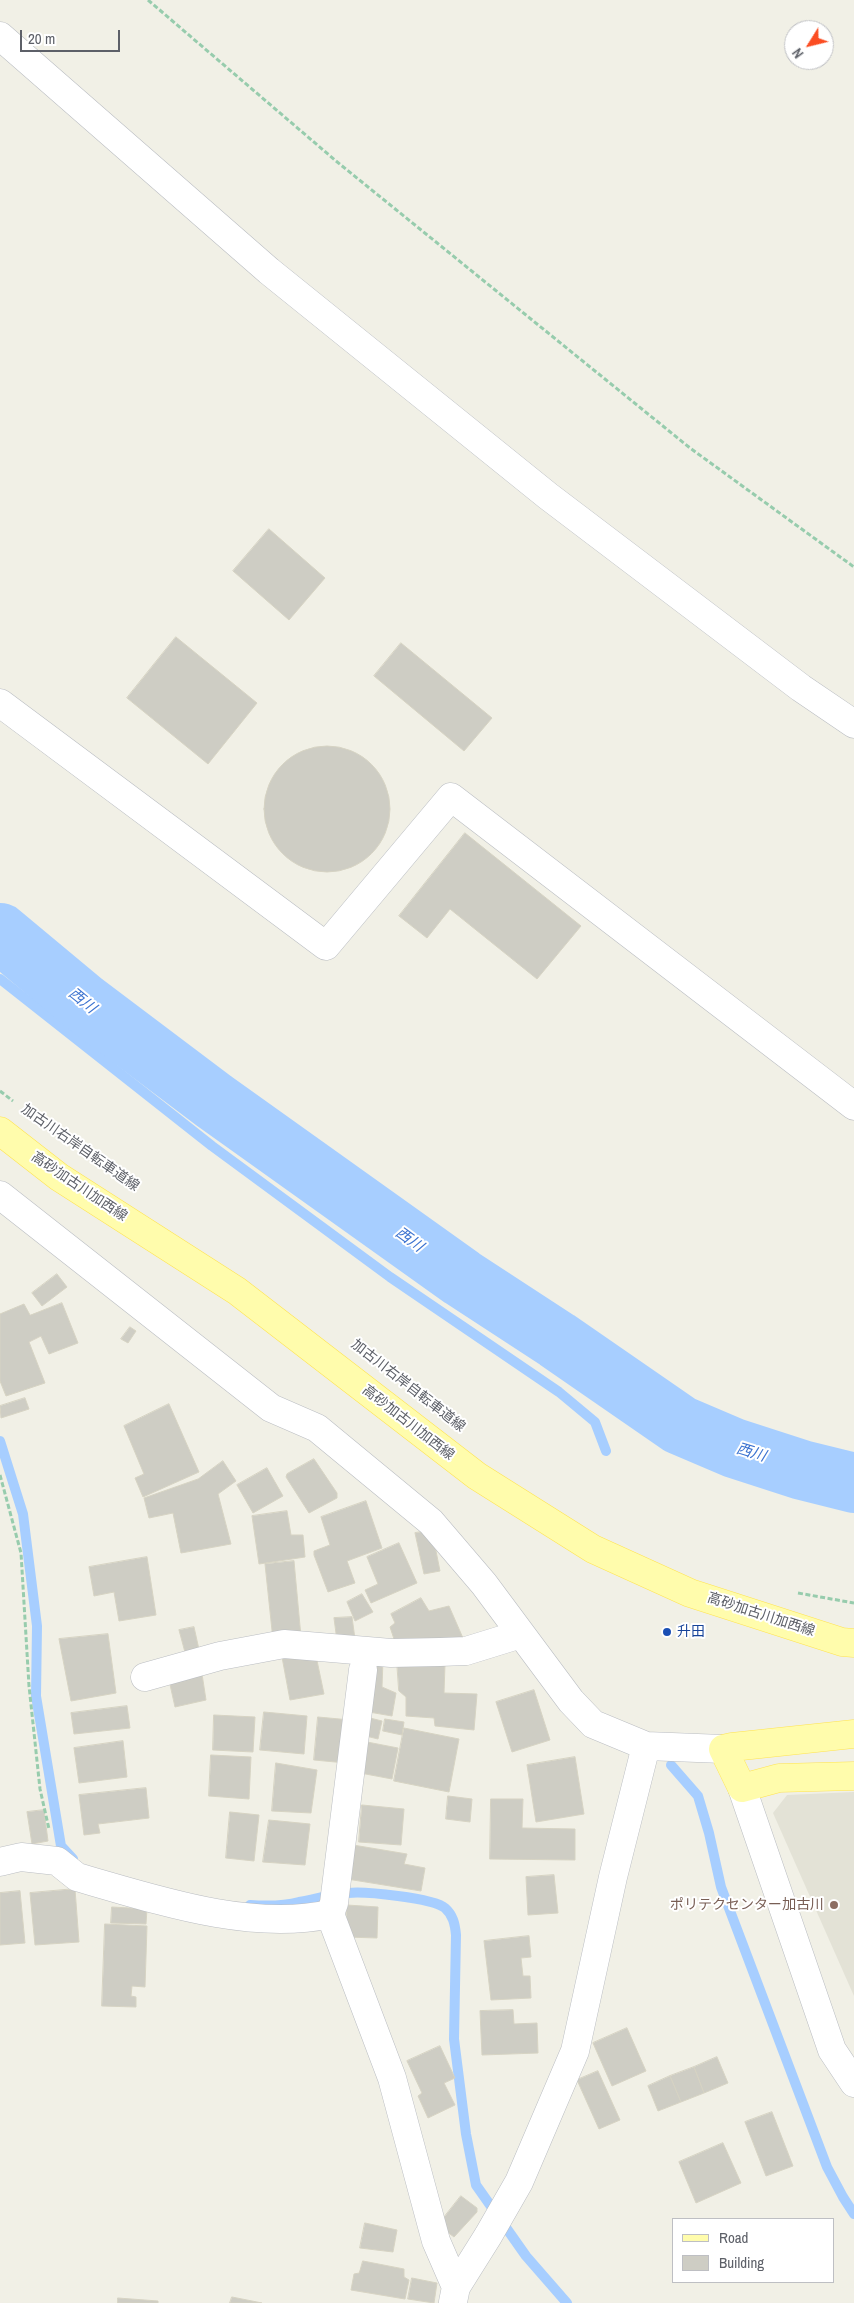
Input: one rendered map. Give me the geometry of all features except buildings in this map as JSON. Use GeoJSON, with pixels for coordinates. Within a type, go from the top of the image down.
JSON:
{"type":"FeatureCollection","features":[{"type":"Feature","properties":{"kind":"main road","name":"高砂加古川加西線"},"geometry":{"type":"LineString","coordinates":[[0,1131],[60,1177],[237,1291],[477,1476],[593,1549],[690,1593],[842,1642],[854,1643]]}},
{"type":"Feature","properties":{"kind":"main road"},"geometry":{"type":"LineString","coordinates":[[854,1734],[724,1749],[742,1788],[779,1778],[854,1776]]}},
{"type":"Feature","properties":{"kind":"street"},"geometry":{"type":"LineString","coordinates":[[0,36],[269,271],[548,496],[802,688],[854,724]]}},
{"type":"Feature","properties":{"kind":"street"},"geometry":{"type":"LineString","coordinates":[[0,703],[326,946],[451,797],[854,1106]]}},
{"type":"Feature","properties":{"kind":"street"},"geometry":{"type":"LineString","coordinates":[[0,1195],[271,1408],[317,1428],[432,1522],[484,1584],[572,1701],[593,1724],[646,1746],[724,1749]]}},
{"type":"Feature","properties":{"kind":"street"},"geometry":{"type":"LineString","coordinates":[[145,1677],[220,1656],[284,1644],[391,1652],[466,1651],[522,1634]]}},
{"type":"Feature","properties":{"kind":"street"},"geometry":{"type":"LineString","coordinates":[[363,1670],[349,1794],[334,1903],[330,1914],[392,2078],[436,2241],[454,2295]]}},
{"type":"Feature","properties":{"kind":"street"},"geometry":{"type":"LineString","coordinates":[[454,2295],[512,2194],[575,2051],[613,1877],[646,1746]]}},
{"type":"Feature","properties":{"kind":"street"},"geometry":{"type":"LineString","coordinates":[[742,1788],[832,2050],[854,2083]]}},
{"type":"Feature","properties":{"kind":"street"},"geometry":{"type":"LineString","coordinates":[[0,1862],[21,1857],[57,1861],[77,1877],[234,1917],[305,1920],[330,1914]]}},
{"type":"Feature","properties":{"kind":"path"},"geometry":{"type":"LineString","coordinates":[[148,0],[336,161],[690,448],[854,567]]}},
{"type":"Feature","properties":{"kind":"path","name":"加古川右岸自転車道線"},"geometry":{"type":"LineString","coordinates":[[0,1091],[16,1103]]}},
{"type":"Feature","properties":{"kind":"path","name":"加古川右岸自転車道線"},"geometry":{"type":"LineString","coordinates":[[39,1119],[118,1175]]}},
{"type":"Feature","properties":{"kind":"path"},"geometry":{"type":"LineString","coordinates":[[0,1475],[20,1553],[29,1686],[40,1789],[57,1861]]}},
{"type":"Feature","properties":{"kind":"path"},"geometry":{"type":"LineString","coordinates":[[790,1591],[854,1603]]}},
{"type":"Feature","properties":{"kind":"shaded area","name":"ポリテクセンター加古川"},"geometry":{"type":"Polygon","coordinates":[[[854,1792],[854,1996],[773,1813],[787,1795],[854,1792]]]}},
{"type":"Feature","properties":{"kind":"waterway","name":"西川"},"geometry":{"type":"LineString","coordinates":[[0,933],[84,1003],[214,1101],[462,1278],[557,1340],[680,1425],[734,1448],[802,1470],[854,1483]]}},
{"type":"Feature","properties":{"kind":"waterway"},"geometry":{"type":"LineString","coordinates":[[0,979],[212,1146],[390,1277],[559,1392],[595,1422],[606,1451]]}},
{"type":"Feature","properties":{"kind":"waterway"},"geometry":{"type":"LineString","coordinates":[[0,1441],[23,1514],[37,1626],[36,1696],[61,1846],[73,1859]]}},
{"type":"Feature","properties":{"kind":"waterway"},"geometry":{"type":"LineString","coordinates":[[671,1765],[698,1796],[709,1833],[721,1887],[827,2167],[854,2214]]}},
{"type":"Feature","properties":{"kind":"waterway"},"geometry":{"type":"LineString","coordinates":[[250,1905],[287,1904],[336,1894],[356,1893],[413,1898],[438,1904],[448,1911],[453,1920],[456,1935],[454,2039],[466,2134],[476,2185],[526,2256],[567,2303]]}},
{"type":"Feature","properties":{"kind":"place","name":"升田"},"geometry":{"type":"Point","coordinates":[667,1632]}},
{"type":"Feature","properties":{"kind":"place","name":"ポリテクセンター加古川"},"geometry":{"type":"Point","coordinates":[834,1905]}}]}
